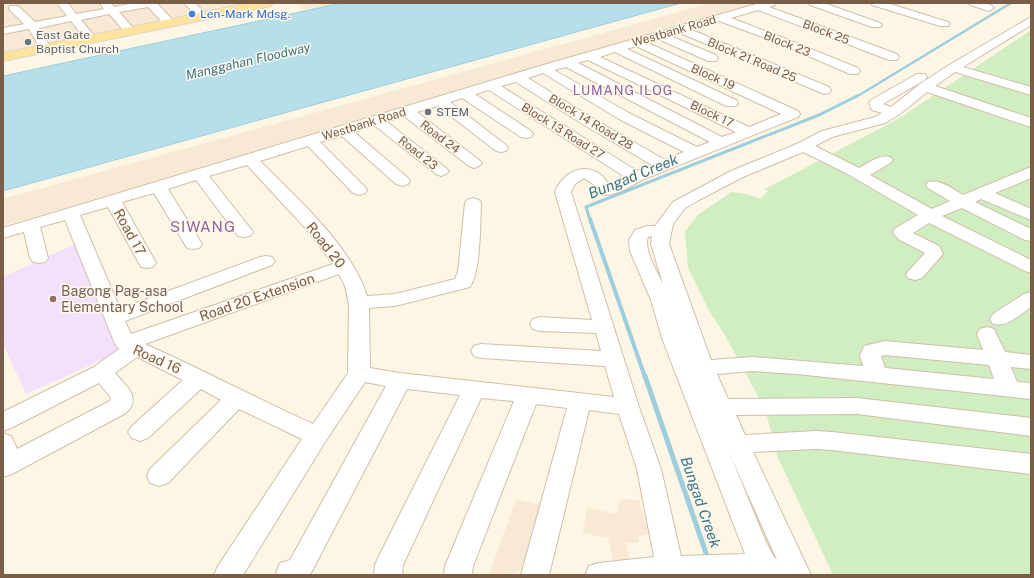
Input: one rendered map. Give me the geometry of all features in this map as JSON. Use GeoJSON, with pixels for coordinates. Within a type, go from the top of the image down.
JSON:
{"type":"FeatureCollection","features":[{"type":"Feature","properties":{"kind":"main road"},"geometry":{"type":"LineString","coordinates":[[3,57],[203,16],[236,6],[267,3]]}},
{"type":"Feature","properties":{"kind":"street"},"geometry":{"type":"LineString","coordinates":[[62,3],[91,39]]}},
{"type":"Feature","properties":{"kind":"street"},"geometry":{"type":"LineString","coordinates":[[3,31],[74,17],[108,7],[150,3],[170,23]]}},
{"type":"Feature","properties":{"kind":"street"},"geometry":{"type":"LineString","coordinates":[[189,3],[203,16]]}},
{"type":"Feature","properties":{"kind":"street"},"geometry":{"type":"LineString","coordinates":[[814,3],[876,25]]}},
{"type":"Feature","properties":{"kind":"street"},"geometry":{"type":"LineString","coordinates":[[842,3],[891,19]]}},
{"type":"Feature","properties":{"kind":"street"},"geometry":{"type":"LineString","coordinates":[[876,3],[945,19],[910,3]]}},
{"type":"Feature","properties":{"kind":"street"},"geometry":{"type":"LineString","coordinates":[[974,3],[989,8]]}},
{"type":"Feature","properties":{"kind":"street","name":"Westbank Road"},"geometry":{"type":"LineString","coordinates":[[3,233],[544,69],[681,29],[700,24],[717,23],[740,12],[773,4]]}},
{"type":"Feature","properties":{"kind":"street","name":"Block 25"},"geometry":{"type":"LineString","coordinates":[[773,4],[893,57]]}},
{"type":"Feature","properties":{"kind":"street"},"geometry":{"type":"LineString","coordinates":[[108,7],[130,31]]}},
{"type":"Feature","properties":{"kind":"street"},"geometry":{"type":"LineString","coordinates":[[14,8],[32,25],[45,48]]}},
{"type":"Feature","properties":{"kind":"street"},"geometry":{"type":"LineString","coordinates":[[740,12],[772,24]]}},
{"type":"Feature","properties":{"kind":"street"},"geometry":{"type":"LineString","coordinates":[[797,575],[703,368],[660,244],[662,230],[680,205],[693,197],[744,171],[804,146],[827,134],[867,124],[892,112],[925,87],[948,75],[1031,20]]}},
{"type":"Feature","properties":{"kind":"street","name":"Block 23"},"geometry":{"type":"LineString","coordinates":[[717,23],[854,71]]}},
{"type":"Feature","properties":{"kind":"street","name":"Block 21 Road 25"},"geometry":{"type":"LineString","coordinates":[[681,29],[824,90]]}},
{"type":"Feature","properties":{"kind":"street"},"geometry":{"type":"LineString","coordinates":[[660,36],[712,58]]}},
{"type":"Feature","properties":{"kind":"street","name":"Block 19"},"geometry":{"type":"LineString","coordinates":[[637,42],[793,114],[748,132]]}},
{"type":"Feature","properties":{"kind":"street"},"geometry":{"type":"LineString","coordinates":[[616,48],[731,103]]}},
{"type":"Feature","properties":{"kind":"street","name":"Block 17"},"geometry":{"type":"LineString","coordinates":[[589,56],[748,132]]}},
{"type":"Feature","properties":{"kind":"street"},"geometry":{"type":"LineString","coordinates":[[568,63],[722,143]]}},
{"type":"Feature","properties":{"kind":"street"},"geometry":{"type":"LineString","coordinates":[[544,69],[624,116],[697,153]]}},
{"type":"Feature","properties":{"kind":"street"},"geometry":{"type":"LineString","coordinates":[[892,112],[875,105],[931,72],[936,71],[948,75],[1031,91]]}},
{"type":"Feature","properties":{"kind":"street","name":"Block 14 Road 28"},"geometry":{"type":"LineString","coordinates":[[518,77],[589,122],[664,166]]}},
{"type":"Feature","properties":{"kind":"street","name":"Block 13 Road 27"},"geometry":{"type":"LineString","coordinates":[[491,86],[636,177]]}},
{"type":"Feature","properties":{"kind":"street"},"geometry":{"type":"LineString","coordinates":[[925,87],[1031,123]]}},
{"type":"Feature","properties":{"kind":"street"},"geometry":{"type":"LineString","coordinates":[[465,94],[526,134]]}},
{"type":"Feature","properties":{"kind":"street"},"geometry":{"type":"LineString","coordinates":[[440,101],[501,148]]}},
{"type":"Feature","properties":{"kind":"street","name":"Road 24"},"geometry":{"type":"LineString","coordinates":[[406,111],[474,163]]}},
{"type":"Feature","properties":{"kind":"street","name":"Road 23"},"geometry":{"type":"LineString","coordinates":[[376,120],[442,171]]}},
{"type":"Feature","properties":{"kind":"street"},"geometry":{"type":"LineString","coordinates":[[344,130],[402,181]]}},
{"type":"Feature","properties":{"kind":"street"},"geometry":{"type":"LineString","coordinates":[[679,568],[649,469],[628,407],[563,192],[565,184],[570,178],[578,174],[584,174],[596,179],[601,183],[602,188],[607,191],[613,190],[636,177],[748,132]]}},
{"type":"Feature","properties":{"kind":"street"},"geometry":{"type":"LineString","coordinates":[[311,140],[359,190]]}},
{"type":"Feature","properties":{"kind":"street"},"geometry":{"type":"LineString","coordinates":[[804,146],[938,213],[1019,247],[1031,242]]}},
{"type":"Feature","properties":{"kind":"street","name":"Road 20"},"geometry":{"type":"LineString","coordinates":[[250,159],[301,213],[345,266],[359,303],[359,374]]}},
{"type":"Feature","properties":{"kind":"street"},"geometry":{"type":"LineString","coordinates":[[860,174],[885,160]]}},
{"type":"Feature","properties":{"kind":"street"},"geometry":{"type":"LineString","coordinates":[[915,274],[934,254],[933,250],[904,235],[902,232],[981,193],[1031,172]]}},
{"type":"Feature","properties":{"kind":"street"},"geometry":{"type":"LineString","coordinates":[[199,174],[244,232]]}},
{"type":"Feature","properties":{"kind":"street"},"geometry":{"type":"LineString","coordinates":[[934,185],[962,202],[1031,236]]}},
{"type":"Feature","properties":{"kind":"street"},"geometry":{"type":"LineString","coordinates":[[158,186],[193,244]]}},
{"type":"Feature","properties":{"kind":"street"},"geometry":{"type":"LineString","coordinates":[[981,193],[1029,212]]}},
{"type":"Feature","properties":{"kind":"street","name":"Road 17"},"geometry":{"type":"LineString","coordinates":[[113,200],[147,264]]}},
{"type":"Feature","properties":{"kind":"street"},"geometry":{"type":"LineString","coordinates":[[359,303],[395,300],[463,283],[468,272],[473,203]]}},
{"type":"Feature","properties":{"kind":"street","name":"Road 16"},"geometry":{"type":"LineString","coordinates":[[71,213],[114,318],[130,346],[179,368],[236,398],[317,436]]}},
{"type":"Feature","properties":{"kind":"street"},"geometry":{"type":"LineString","coordinates":[[938,213],[936,220],[1031,267]]}},
{"type":"Feature","properties":{"kind":"street"},"geometry":{"type":"LineString","coordinates":[[31,225],[39,258]]}},
{"type":"Feature","properties":{"kind":"street"},"geometry":{"type":"LineString","coordinates":[[599,575],[679,568],[761,569],[753,542],[672,338],[661,300],[639,251],[638,240],[641,234],[647,231],[662,230]]}},
{"type":"Feature","properties":{"kind":"street"},"geometry":{"type":"LineString","coordinates":[[114,318],[266,261]]}},
{"type":"Feature","properties":{"kind":"street","name":"Road 20 Extension"},"geometry":{"type":"LineString","coordinates":[[3,422],[102,372],[130,346],[345,266]]}},
{"type":"Feature","properties":{"kind":"street"},"geometry":{"type":"LineString","coordinates":[[1009,388],[997,358],[993,327],[1031,298]]}},
{"type":"Feature","properties":{"kind":"street"},"geometry":{"type":"LineString","coordinates":[[540,324],[604,327]]}},
{"type":"Feature","properties":{"kind":"street"},"geometry":{"type":"LineString","coordinates":[[876,375],[870,355],[872,351],[881,348],[1031,362]]}},
{"type":"Feature","properties":{"kind":"street"},"geometry":{"type":"LineString","coordinates":[[481,351],[614,359]]}},
{"type":"Feature","properties":{"kind":"street"},"geometry":{"type":"LineString","coordinates":[[703,368],[752,364],[797,367],[1031,391]]}},
{"type":"Feature","properties":{"kind":"street"},"geometry":{"type":"LineString","coordinates":[[5,457],[118,407],[122,403],[122,396],[102,372]]}},
{"type":"Feature","properties":{"kind":"street"},"geometry":{"type":"LineString","coordinates":[[228,575],[317,436],[359,374],[400,381],[628,407]]}},
{"type":"Feature","properties":{"kind":"street"},"geometry":{"type":"LineString","coordinates":[[140,432],[198,379]]}},
{"type":"Feature","properties":{"kind":"street"},"geometry":{"type":"LineString","coordinates":[[290,572],[299,570],[400,381]]}},
{"type":"Feature","properties":{"kind":"street"},"geometry":{"type":"LineString","coordinates":[[388,575],[389,565],[474,389]]}},
{"type":"Feature","properties":{"kind":"street"},"geometry":{"type":"LineString","coordinates":[[458,575],[459,566],[528,395]]}},
{"type":"Feature","properties":{"kind":"street"},"geometry":{"type":"LineString","coordinates":[[159,476],[236,398]]}},
{"type":"Feature","properties":{"kind":"street"},"geometry":{"type":"LineString","coordinates":[[536,575],[580,401]]}},
{"type":"Feature","properties":{"kind":"street"},"geometry":{"type":"LineString","coordinates":[[721,408],[740,406],[857,406],[1031,427]]}},
{"type":"Feature","properties":{"kind":"street"},"geometry":{"type":"LineString","coordinates":[[737,444],[816,440],[832,441],[1031,464]]}},
{"type":"Feature","properties":{"kind":"shaded area"},"geometry":{"type":"Polygon","coordinates":[[[15,3],[248,3],[3,54],[3,5],[15,3]]]}},
{"type":"Feature","properties":{"kind":"shaded area"},"geometry":{"type":"Polygon","coordinates":[[[296,3],[342,3],[305,11],[296,3]]]}},
{"type":"Feature","properties":{"kind":"shaded area"},"geometry":{"type":"Polygon","coordinates":[[[711,3],[762,3],[3,226],[3,199],[711,3]]]}},
{"type":"Feature","properties":{"kind":"shaded area","name":"Bagong Pag-asa Elementary School"},"geometry":{"type":"Polygon","coordinates":[[[83,243],[120,352],[26,394],[3,344],[3,277],[70,246],[83,243]]]}},
{"type":"Feature","properties":{"kind":"shaded area"},"geometry":{"type":"Polygon","coordinates":[[[516,499],[544,506],[526,569],[504,575],[489,575],[516,499]]]}},
{"type":"Feature","properties":{"kind":"shaded area"},"geometry":{"type":"Polygon","coordinates":[[[620,499],[639,500],[649,535],[639,536],[638,543],[626,543],[630,561],[614,563],[608,538],[583,533],[587,508],[617,514],[620,499]]]}},
{"type":"Feature","properties":{"kind":"green space"},"geometry":{"type":"Polygon","coordinates":[[[1031,30],[1031,575],[833,575],[778,458],[765,409],[723,332],[709,311],[688,268],[685,231],[699,214],[731,192],[747,194],[761,199],[768,191],[765,189],[898,119],[1031,30]]]}},
{"type":"Feature","properties":{"kind":"water","name":"Manggahan Floodway"},"geometry":{"type":"Polygon","coordinates":[[[342,3],[681,3],[3,191],[3,76],[342,3]]]}},
{"type":"Feature","properties":{"kind":"waterway","name":"Bungad Creek"},"geometry":{"type":"LineString","coordinates":[[856,97],[1011,3]]}},
{"type":"Feature","properties":{"kind":"waterway","name":"Bungad Creek"},"geometry":{"type":"LineString","coordinates":[[590,220],[586,207],[819,115],[857,96]]}},
{"type":"Feature","properties":{"kind":"waterway","name":"Bungad Creek"},"geometry":{"type":"LineString","coordinates":[[590,219],[645,377]]}},
{"type":"Feature","properties":{"kind":"waterway","name":"Bungad Creek"},"geometry":{"type":"LineString","coordinates":[[645,376],[708,559]]}},
{"type":"Feature","properties":{"kind":"place","name":"Len-Mark Mdsg."},"geometry":{"type":"Point","coordinates":[192,14]}},
{"type":"Feature","properties":{"kind":"place","name":"East Gate Baptist Church"},"geometry":{"type":"Point","coordinates":[28,42]}},
{"type":"Feature","properties":{"kind":"place","name":"STEM"},"geometry":{"type":"Point","coordinates":[428,112]}},
{"type":"Feature","properties":{"kind":"place","name":"Bagong Pag-asa Elementary School"},"geometry":{"type":"Point","coordinates":[53,299]}},
{"type":"Feature","properties":{"kind":"district","name":"LUMANG ILOG"},"geometry":{"type":"Point","coordinates":[623,90]}},
{"type":"Feature","properties":{"kind":"district","name":"SIWANG"},"geometry":{"type":"Point","coordinates":[203,226]}}]}
